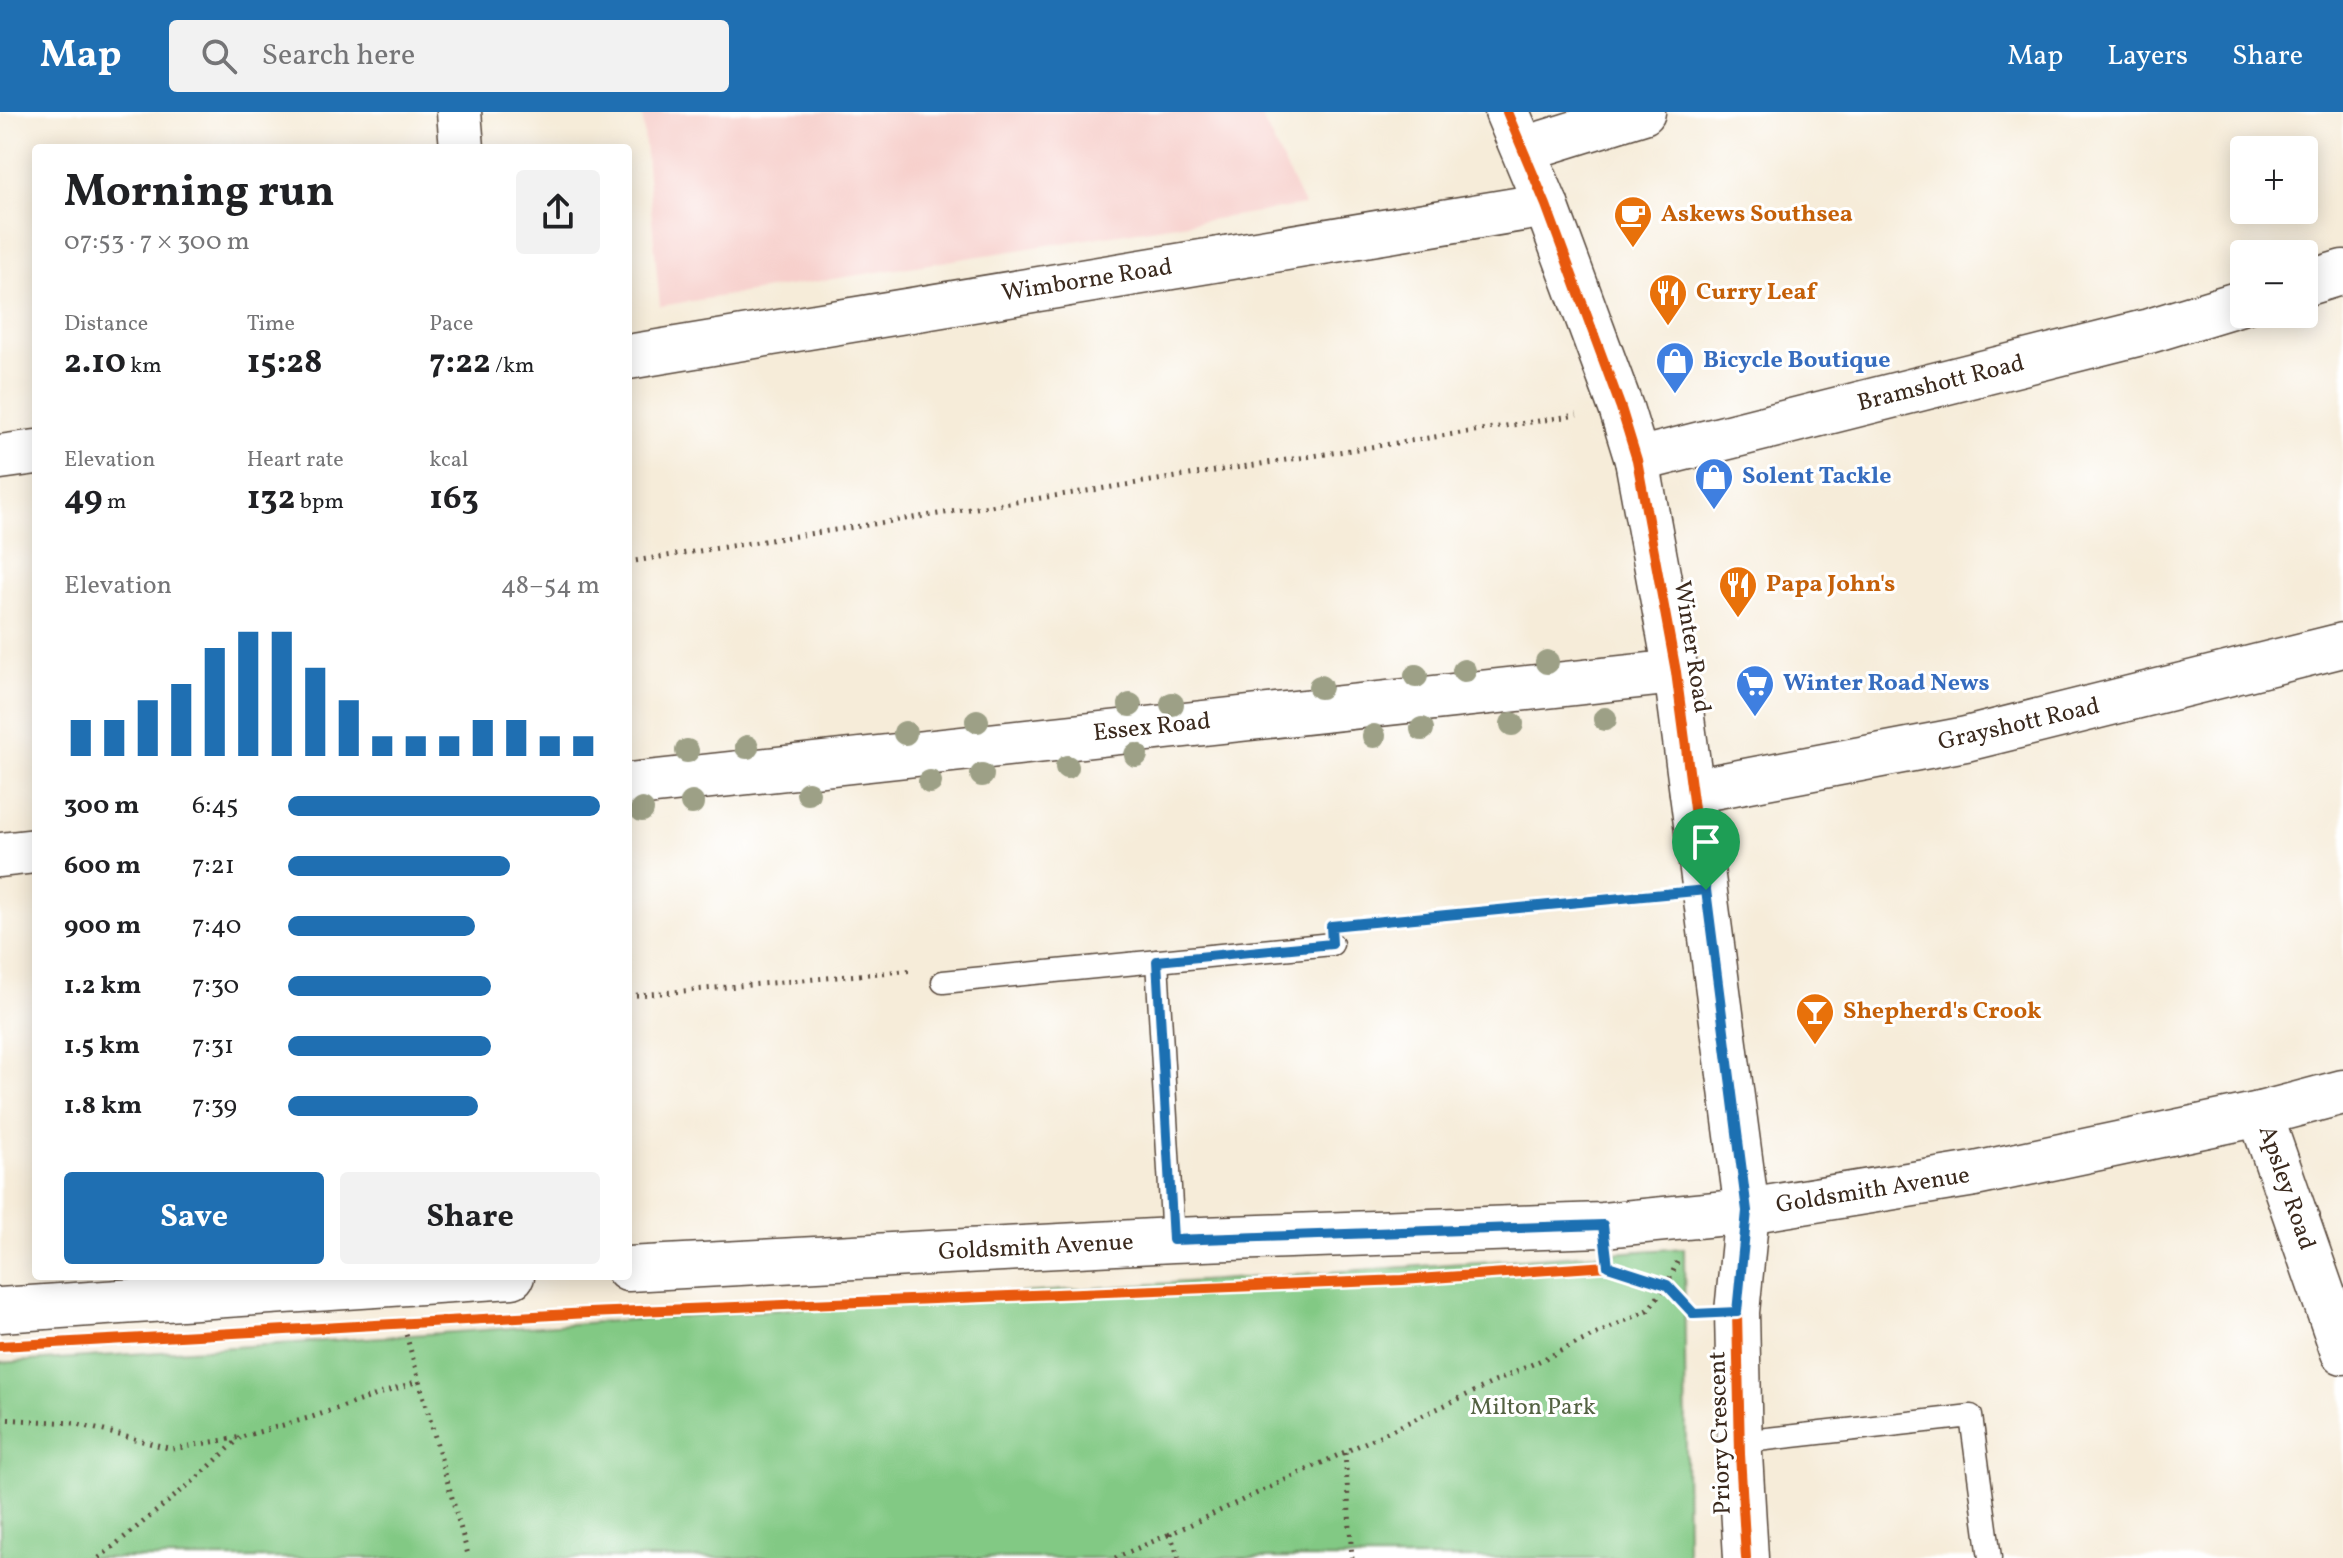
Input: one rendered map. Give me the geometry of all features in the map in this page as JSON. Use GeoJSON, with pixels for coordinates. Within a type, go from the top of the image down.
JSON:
{"type":"FeatureCollection","features":[{"type":"Feature","properties":{"kind":"street"},"geometry":{"type":"LineString","coordinates":[[459,112],[462,144]]}},
{"type":"Feature","properties":{"kind":"street"},"geometry":{"type":"LineString","coordinates":[[1515,130],[1643,112]]}},
{"type":"Feature","properties":{"kind":"street","name":"Winter Road"},"geometry":{"type":"LineString","coordinates":[[1515,130],[1546,205],[1621,408],[1637,460],[1676,672],[1747,1211]]}},
{"type":"Feature","properties":{"kind":"street","name":"Wimborne Road"},"geometry":{"type":"LineString","coordinates":[[632,356],[1546,205]]}},
{"type":"Feature","properties":{"kind":"street"},"geometry":{"type":"LineString","coordinates":[[2318,280],[2343,272]]}},
{"type":"Feature","properties":{"kind":"street","name":"Bramshott Road"},"geometry":{"type":"LineString","coordinates":[[1637,460],[2149,331],[2230,306]]}},
{"type":"Feature","properties":{"kind":"street"},"geometry":{"type":"LineString","coordinates":[[0,457],[32,453]]}},
{"type":"Feature","properties":{"kind":"street","name":"Grayshott Road"},"geometry":{"type":"LineString","coordinates":[[1692,791],[1966,739],[2343,645]]}},
{"type":"Feature","properties":{"kind":"street","name":"Essex Road"},"geometry":{"type":"LineString","coordinates":[[632,785],[1676,672]]}},
{"type":"Feature","properties":{"kind":"street"},"geometry":{"type":"LineString","coordinates":[[0,855],[32,851]]}},
{"type":"Feature","properties":{"kind":"street","name":"Goldsmith Avenue"},"geometry":{"type":"LineString","coordinates":[[632,1269],[1173,1240],[1603,1225],[1747,1211],[1975,1174],[2260,1114],[2343,1092]]}},
{"type":"Feature","properties":{"kind":"street","name":"Apsley Road"},"geometry":{"type":"LineString","coordinates":[[2260,1114],[2343,1352]]}},
{"type":"Feature","properties":{"kind":"street","name":"Priory Crescent"},"geometry":{"type":"LineString","coordinates":[[1746,1558],[1737,1312],[1747,1211]]}},
{"type":"Feature","properties":{"kind":"street"},"geometry":{"type":"LineString","coordinates":[[0,1310],[452,1280]]}},
{"type":"Feature","properties":{"kind":"lane"},"geometry":{"type":"LineString","coordinates":[[943,982],[1332,944]]}},
{"type":"Feature","properties":{"kind":"lane"},"geometry":{"type":"LineString","coordinates":[[1157,961],[1173,1240]]}},
{"type":"Feature","properties":{"kind":"lane"},"geometry":{"type":"LineString","coordinates":[[1740,1442],[1971,1416],[1990,1558]]}},
{"type":"Feature","properties":{"kind":"path"},"geometry":{"type":"LineString","coordinates":[[632,561],[1621,408]]}},
{"type":"Feature","properties":{"kind":"path"},"geometry":{"type":"LineString","coordinates":[[1332,944],[1331,926],[1706,890]]}},
{"type":"Feature","properties":{"kind":"path"},"geometry":{"type":"LineString","coordinates":[[632,996],[940,967],[943,982]]}},
{"type":"Feature","properties":{"kind":"path"},"geometry":{"type":"LineString","coordinates":[[1115,1558],[1648,1310],[1667,1285],[1684,1248]]}},
{"type":"Feature","properties":{"kind":"path"},"geometry":{"type":"LineString","coordinates":[[1652,1280],[1667,1285],[1676,1295]]}},
{"type":"Feature","properties":{"kind":"path"},"geometry":{"type":"LineString","coordinates":[[388,1323],[418,1322]]}},
{"type":"Feature","properties":{"kind":"path"},"geometry":{"type":"LineString","coordinates":[[403,1323],[469,1558]]}},
{"type":"Feature","properties":{"kind":"path"},"geometry":{"type":"LineString","coordinates":[[0,1419],[74,1423],[172,1449],[241,1437],[418,1381]]}},
{"type":"Feature","properties":{"kind":"path"},"geometry":{"type":"LineString","coordinates":[[99,1558],[197,1478],[241,1437]]}},
{"type":"Feature","properties":{"kind":"path"},"geometry":{"type":"LineString","coordinates":[[1345,1453],[1352,1558]]}},
{"type":"Feature","properties":{"kind":"path"},"geometry":{"type":"LineString","coordinates":[[1170,1534],[1179,1558]]}},
{"type":"Feature","properties":{"kind":"shaded area"},"geometry":{"type":"Polygon","coordinates":[[[642,112],[1259,112],[1304,205],[660,306],[642,112]]]}},
{"type":"Feature","properties":{"kind":"green space","name":"Milton Park"},"geometry":{"type":"Polygon","coordinates":[[[1684,1248],[1687,1558],[0,1558],[0,1363],[1684,1248]]]}},
{"type":"Feature","properties":{"kind":"cycle path"},"geometry":{"type":"LineString","coordinates":[[1507,112],[1546,205],[1621,408],[1637,460],[1676,672],[1747,1211],[1737,1312],[1746,1558]]}},
{"type":"Feature","properties":{"kind":"cycle path"},"geometry":{"type":"LineString","coordinates":[[0,1346],[589,1313],[1402,1280],[1608,1266],[1667,1285],[1694,1314],[1737,1312]]}},
{"type":"Feature","properties":{"kind":"place","name":"Askews Southsea"},"geometry":{"type":"Point","coordinates":[1633,249]}},
{"type":"Feature","properties":{"kind":"place","name":"Curry Leaf"},"geometry":{"type":"Point","coordinates":[1668,327]}},
{"type":"Feature","properties":{"kind":"place","name":"Bicycle Boutique"},"geometry":{"type":"Point","coordinates":[1675,395]}},
{"type":"Feature","properties":{"kind":"place","name":"Solent Tackle"},"geometry":{"type":"Point","coordinates":[1714,511]}},
{"type":"Feature","properties":{"kind":"place","name":"Papa John's"},"geometry":{"type":"Point","coordinates":[1738,619]}},
{"type":"Feature","properties":{"kind":"place","name":"Winter Road News"},"geometry":{"type":"Point","coordinates":[1755,718]}},
{"type":"Feature","properties":{"kind":"place","name":"Shepherd's Crook"},"geometry":{"type":"Point","coordinates":[1815,1046]}},
{"type":"Feature","properties":{"kind":"route"},"geometry":{"type":"LineString","coordinates":[[1706,890],[1747,1211],[1737,1312],[1694,1314],[1667,1285],[1608,1266],[1603,1225],[1173,1240],[1157,961],[1332,944],[1331,926],[1706,890]]}}]}
